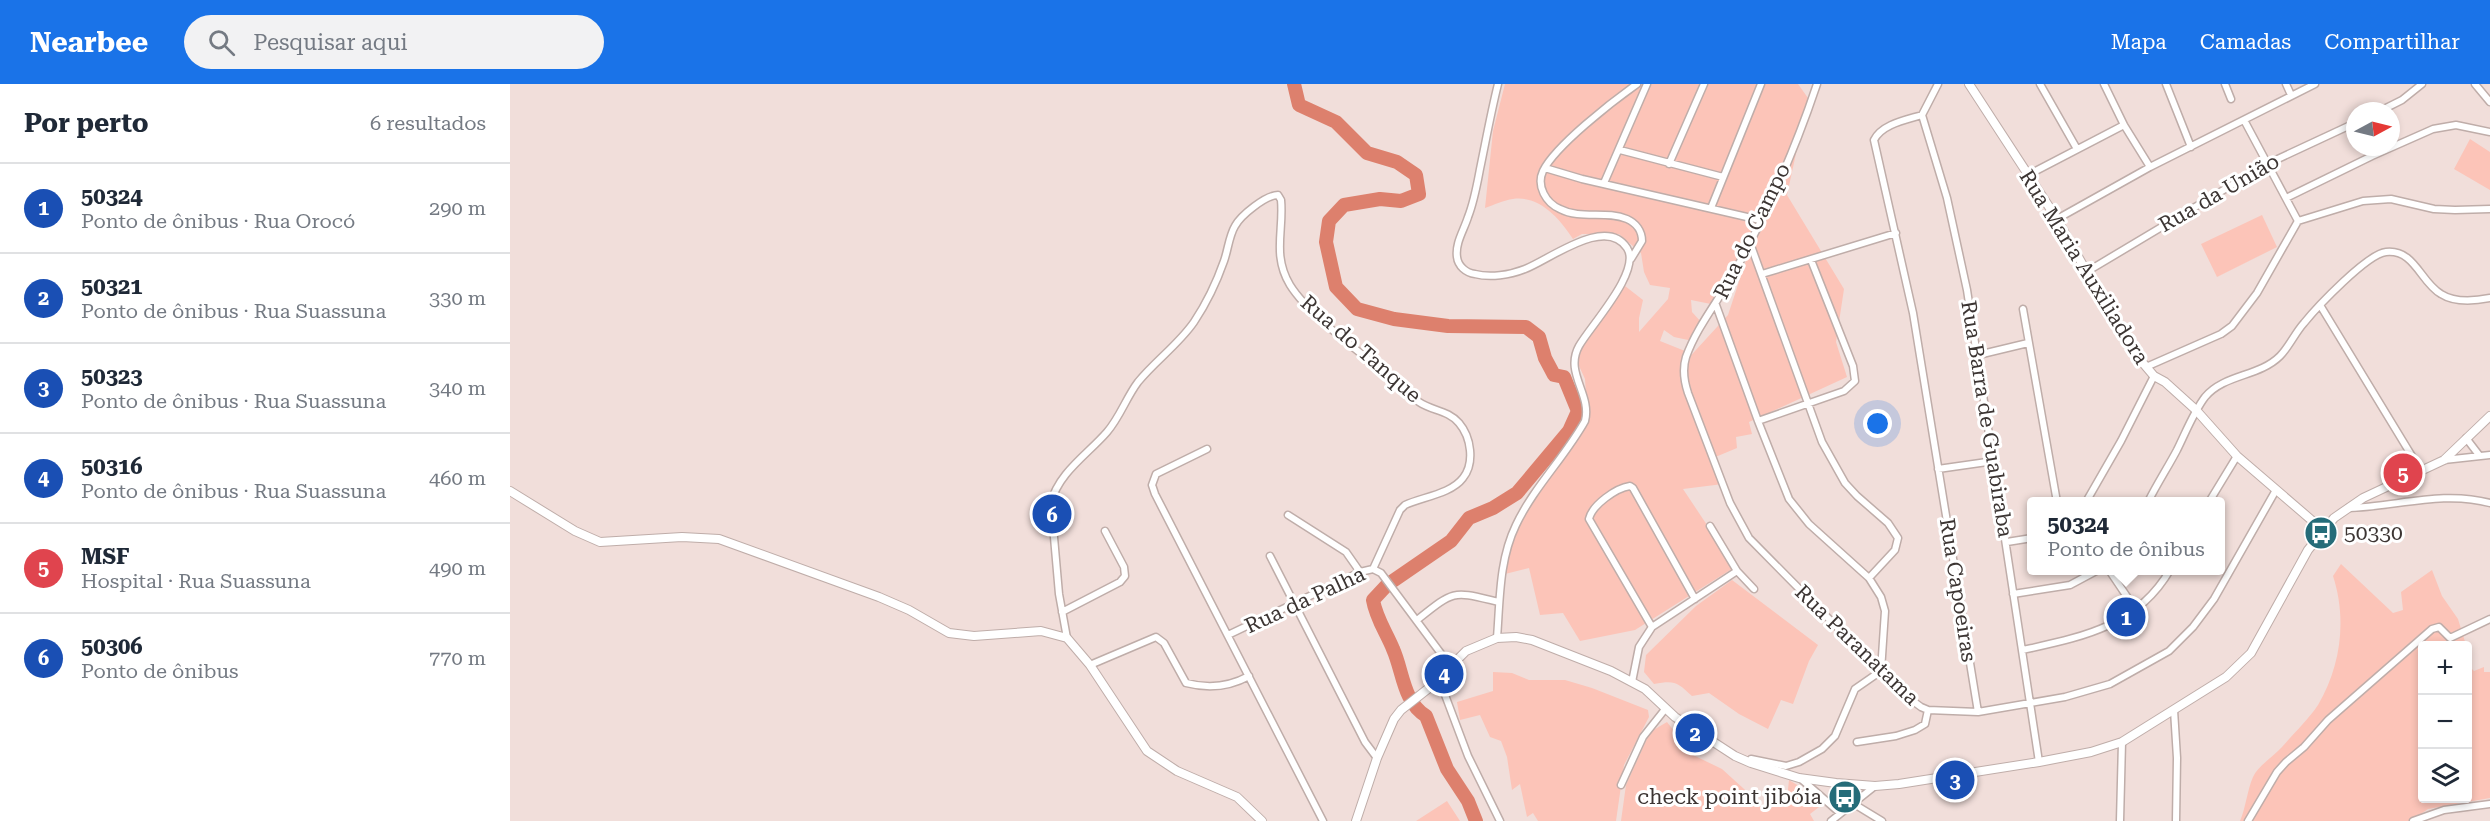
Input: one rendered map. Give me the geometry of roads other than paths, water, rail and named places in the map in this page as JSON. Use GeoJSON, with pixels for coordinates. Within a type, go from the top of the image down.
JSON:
{"type":"FeatureCollection","features":[{"type":"Feature","properties":{"kind":"street"},"geometry":{"type":"LineString","coordinates":[[1498,84],[1475,196],[1460,238],[1457,257],[1460,265],[1464,270],[1479,275],[1522,270],[1575,243],[1607,236],[1622,242],[1628,248],[1631,259]]}},
{"type":"Feature","properties":{"kind":"street"},"geometry":{"type":"LineString","coordinates":[[1497,638],[1505,555],[1515,526],[1585,421],[1587,411],[1574,368],[1578,349],[1619,289],[1631,259],[1642,241],[1635,224],[1616,216],[1585,216],[1558,209],[1543,193],[1540,181],[1545,168],[1574,135],[1637,84]]}},
{"type":"Feature","properties":{"kind":"street"},"geometry":{"type":"LineString","coordinates":[[1604,183],[1647,84]]}},
{"type":"Feature","properties":{"kind":"street"},"geometry":{"type":"LineString","coordinates":[[1669,164],[1704,84]]}},
{"type":"Feature","properties":{"kind":"street"},"geometry":{"type":"LineString","coordinates":[[1711,208],[1761,84]]}},
{"type":"Feature","properties":{"kind":"street","name":"Rua do Campo"},"geometry":{"type":"LineString","coordinates":[[1683,375],[1685,361],[1693,341],[1750,243],[1796,141],[1817,84]]}},
{"type":"Feature","properties":{"kind":"street"},"geometry":{"type":"LineString","coordinates":[[1922,115],[1938,84]]}},
{"type":"Feature","properties":{"kind":"street","name":"Rua Maria Auxiliadora"},"geometry":{"type":"LineString","coordinates":[[1969,84],[2057,219],[2113,319],[2146,367],[2196,410],[2237,456],[2323,530]]}},
{"type":"Feature","properties":{"kind":"street"},"geometry":{"type":"LineString","coordinates":[[2040,84],[2077,148]]}},
{"type":"Feature","properties":{"kind":"street"},"geometry":{"type":"LineString","coordinates":[[2104,84],[2124,125],[2150,167]]}},
{"type":"Feature","properties":{"kind":"street"},"geometry":{"type":"LineString","coordinates":[[2166,84],[2191,147]]}},
{"type":"Feature","properties":{"kind":"street"},"geometry":{"type":"LineString","coordinates":[[2225,84],[2231,99]]}},
{"type":"Feature","properties":{"kind":"street"},"geometry":{"type":"LineString","coordinates":[[2286,84],[2291,96]]}},
{"type":"Feature","properties":{"kind":"street"},"geometry":{"type":"LineString","coordinates":[[2057,219],[2150,167],[2315,84]]}},
{"type":"Feature","properties":{"kind":"street"},"geometry":{"type":"LineString","coordinates":[[2398,102],[2422,84]]}},
{"type":"Feature","properties":{"kind":"street"},"geometry":{"type":"LineString","coordinates":[[2475,84],[2490,102]]}},
{"type":"Feature","properties":{"kind":"street","name":"Rua Capoeiras"},"geometry":{"type":"LineString","coordinates":[[1922,115],[1898,123],[1877,134],[1874,140],[1913,313],[1978,712]]}},
{"type":"Feature","properties":{"kind":"street","name":"Rua Barra de Guabiraba"},"geometry":{"type":"LineString","coordinates":[[1922,115],[1935,154],[1957,238],[1978,355],[2039,762]]}},
{"type":"Feature","properties":{"kind":"street"},"geometry":{"type":"LineString","coordinates":[[2244,120],[2298,221]]}},
{"type":"Feature","properties":{"kind":"street"},"geometry":{"type":"LineString","coordinates":[[2028,175],[2124,125]]}},
{"type":"Feature","properties":{"kind":"street","name":"Rua da União"},"geometry":{"type":"LineString","coordinates":[[2286,198],[2433,129],[2456,125],[2490,132]]}},
{"type":"Feature","properties":{"kind":"street","name":"Rua da União"},"geometry":{"type":"LineString","coordinates":[[2088,271],[2267,164],[2346,127]]}},
{"type":"Feature","properties":{"kind":"street"},"geometry":{"type":"LineString","coordinates":[[1620,150],[1723,177]]}},
{"type":"Feature","properties":{"kind":"street"},"geometry":{"type":"LineString","coordinates":[[1545,168],[1582,179],[1760,220]]}},
{"type":"Feature","properties":{"kind":"street","name":"Rua do Tanque"},"geometry":{"type":"LineString","coordinates":[[1067,638],[1054,541],[1051,503],[1053,496],[1069,471],[1108,430],[1137,383],[1161,357],[1183,338],[1196,319],[1218,275],[1235,226],[1254,207],[1275,195],[1281,200],[1279,240],[1282,261],[1292,288],[1335,331],[1419,402],[1452,415],[1468,438],[1469,465],[1462,480],[1446,490],[1405,505],[1400,510],[1372,569]]}},
{"type":"Feature","properties":{"kind":"street"},"geometry":{"type":"LineString","coordinates":[[2146,367],[2221,334],[2232,326],[2257,293],[2298,221],[2362,201],[2391,199],[2434,208],[2490,209]]}},
{"type":"Feature","properties":{"kind":"street"},"geometry":{"type":"LineString","coordinates":[[1762,274],[1896,233]]}},
{"type":"Feature","properties":{"kind":"street"},"geometry":{"type":"LineString","coordinates":[[1750,243],[1821,442],[1845,483],[1888,523],[1898,537],[1895,550],[1869,578]]}},
{"type":"Feature","properties":{"kind":"street"},"geometry":{"type":"LineString","coordinates":[[2150,497],[2206,395],[2222,383],[2265,368],[2280,356],[2320,305],[2371,257],[2384,252],[2397,252],[2408,258],[2431,286],[2442,295],[2474,301],[2490,298]]}},
{"type":"Feature","properties":{"kind":"street"},"geometry":{"type":"LineString","coordinates":[[1758,421],[1844,391],[1855,381],[1853,366],[1811,260]]}},
{"type":"Feature","properties":{"kind":"street"},"geometry":{"type":"LineString","coordinates":[[1716,305],[1758,421],[1783,484],[1796,509],[1809,524],[1869,578],[1881,597],[1885,611],[1881,671],[1855,688],[1833,739],[1806,759],[1782,766],[1736,756]]}},
{"type":"Feature","properties":{"kind":"street"},"geometry":{"type":"LineString","coordinates":[[2320,305],[2421,471]]}},
{"type":"Feature","properties":{"kind":"street"},"geometry":{"type":"LineString","coordinates":[[2023,309],[2056,497]]}},
{"type":"Feature","properties":{"kind":"street"},"geometry":{"type":"LineString","coordinates":[[1978,355],[2028,343]]}},
{"type":"Feature","properties":{"kind":"street","name":"Rua Paranatama"},"geometry":{"type":"LineString","coordinates":[[1683,375],[1730,503],[1749,538],[1902,693],[1920,707],[1929,710],[1978,712],[2101,688],[2178,644],[2214,599],[2276,490]]}},
{"type":"Feature","properties":{"kind":"street"},"geometry":{"type":"LineString","coordinates":[[2088,497],[2121,441],[2154,376]]}},
{"type":"Feature","properties":{"kind":"street"},"geometry":{"type":"LineString","coordinates":[[2444,460],[2490,417]]}},
{"type":"Feature","properties":{"kind":"street"},"geometry":{"type":"LineString","coordinates":[[2466,438],[2479,455]]}},
{"type":"Feature","properties":{"kind":"street"},"geometry":{"type":"LineString","coordinates":[[1207,449],[1156,474],[1152,485],[1323,821]]}},
{"type":"Feature","properties":{"kind":"street"},"geometry":{"type":"LineString","coordinates":[[1356,821],[1377,758],[1394,719],[1474,646],[1497,638],[1516,637],[1532,640],[1611,671],[1646,689],[1688,726],[1750,764],[1799,778],[1875,786],[2091,752],[2121,742],[2226,677],[2251,653],[2308,550],[2323,530],[2348,508],[2363,498],[2444,460],[2490,454]]}},
{"type":"Feature","properties":{"kind":"street"},"geometry":{"type":"LineString","coordinates":[[2211,497],[2237,456]]}},
{"type":"Feature","properties":{"kind":"street"},"geometry":{"type":"LineString","coordinates":[[1938,469],[1994,461]]}},
{"type":"Feature","properties":{"kind":"street"},"geometry":{"type":"LineString","coordinates":[[1652,627],[1589,519],[1591,511],[1596,506],[1624,488],[1630,486],[1633,488],[1695,599]]}},
{"type":"Feature","properties":{"kind":"street"},"geometry":{"type":"LineString","coordinates":[[510,491],[589,539],[600,542],[682,537],[719,539],[879,597],[909,610],[949,633],[974,636],[1041,631],[1067,638],[1090,665],[1147,751],[1177,771],[1237,797],[1262,821]]}},
{"type":"Feature","properties":{"kind":"street"},"geometry":{"type":"LineString","coordinates":[[2348,508],[2449,498],[2490,503]]}},
{"type":"Feature","properties":{"kind":"street"},"geometry":{"type":"LineString","coordinates":[[1288,515],[1346,552],[1360,572]]}},
{"type":"Feature","properties":{"kind":"street"},"geometry":{"type":"LineString","coordinates":[[1710,526],[1737,571],[1754,589]]}},
{"type":"Feature","properties":{"kind":"street"},"geometry":{"type":"LineString","coordinates":[[1062,612],[1120,582],[1125,576],[1124,567],[1105,531]]}},
{"type":"Feature","properties":{"kind":"street"},"geometry":{"type":"LineString","coordinates":[[2007,542],[2027,539]]}},
{"type":"Feature","properties":{"kind":"street"},"geometry":{"type":"LineString","coordinates":[[1270,556],[1365,742],[1377,758]]}},
{"type":"Feature","properties":{"kind":"street","name":"Rua da Palha"},"geometry":{"type":"LineString","coordinates":[[1228,635],[1360,572],[1372,569],[1381,573],[1417,620]]}},
{"type":"Feature","properties":{"kind":"street"},"geometry":{"type":"LineString","coordinates":[[1632,682],[1639,647],[1652,627],[1737,571]]}},
{"type":"Feature","properties":{"kind":"street"},"geometry":{"type":"LineString","coordinates":[[2013,594],[2070,585],[2089,575]]}},
{"type":"Feature","properties":{"kind":"street"},"geometry":{"type":"LineString","coordinates":[[2112,575],[2136,610]]}},
{"type":"Feature","properties":{"kind":"street"},"geometry":{"type":"LineString","coordinates":[[2023,650],[2090,635],[2117,622],[2136,610],[2153,595],[2167,575]]}},
{"type":"Feature","properties":{"kind":"street"},"geometry":{"type":"LineString","coordinates":[[1451,667],[1417,620],[1451,595],[1464,594],[1499,602]]}},
{"type":"Feature","properties":{"kind":"street"},"geometry":{"type":"LineString","coordinates":[[2248,821],[2273,778],[2286,762],[2304,747],[2328,720],[2432,629],[2439,627],[2450,638],[2490,619]]}},
{"type":"Feature","properties":{"kind":"street"},"geometry":{"type":"LineString","coordinates":[[1090,665],[1156,637],[1164,643],[1186,683],[1219,686],[1236,683],[1249,676]]}},
{"type":"Feature","properties":{"kind":"street"},"geometry":{"type":"LineString","coordinates":[[1439,679],[1468,756],[1500,821]]}},
{"type":"Feature","properties":{"kind":"street"},"geometry":{"type":"LineString","coordinates":[[1621,785],[1643,737],[1666,708]]}},
{"type":"Feature","properties":{"kind":"street"},"geometry":{"type":"LineString","coordinates":[[1857,742],[1915,730],[1925,724],[1929,710]]}},
{"type":"Feature","properties":{"kind":"street"},"geometry":{"type":"LineString","coordinates":[[2174,710],[2177,758],[2176,821]]}},
{"type":"Feature","properties":{"kind":"street"},"geometry":{"type":"LineString","coordinates":[[2120,821],[2121,742]]}},
{"type":"Feature","properties":{"kind":"street"},"geometry":{"type":"LineString","coordinates":[[1799,778],[1840,813]]}},
{"type":"Feature","properties":{"kind":"street"},"geometry":{"type":"LineString","coordinates":[[1831,821],[1875,786]]}},
{"type":"Feature","properties":{"kind":"street"},"geometry":{"type":"LineString","coordinates":[[1854,804],[1881,821]]}},
{"type":"Feature","properties":{"kind":"street"},"geometry":{"type":"LineString","coordinates":[[2413,821],[2444,810],[2490,804]]}},
{"type":"Feature","properties":{"kind":"waterway"},"geometry":{"type":"LineString","coordinates":[[1294,84],[1299,105],[1336,122],[1367,153],[1397,162],[1416,175],[1419,194],[1401,201],[1380,199],[1344,205],[1329,221],[1326,242],[1336,287],[1357,309],[1394,319],[1448,326],[1526,327],[1539,337],[1545,358],[1554,375],[1564,377],[1578,411],[1569,431],[1517,493],[1493,508],[1469,518],[1451,541],[1387,585],[1373,600],[1408,694],[1418,710],[1426,716],[1447,769],[1468,801],[1476,821]]}},
{"type":"Feature","properties":{"kind":"place","name":"MSF"},"geometry":{"type":"Point","coordinates":[2403,473]}},
{"type":"Feature","properties":{"kind":"place","name":"50306"},"geometry":{"type":"Point","coordinates":[1052,514]}},
{"type":"Feature","properties":{"kind":"place","name":"50330"},"geometry":{"type":"Point","coordinates":[2321,533]}},
{"type":"Feature","properties":{"kind":"place","name":"50324"},"geometry":{"type":"Point","coordinates":[2126,617]}},
{"type":"Feature","properties":{"kind":"place","name":"50316"},"geometry":{"type":"Point","coordinates":[1444,674]}},
{"type":"Feature","properties":{"kind":"place","name":"50321"},"geometry":{"type":"Point","coordinates":[1695,733]}},
{"type":"Feature","properties":{"kind":"place","name":"50323"},"geometry":{"type":"Point","coordinates":[1955,780]}},
{"type":"Feature","properties":{"kind":"place","name":"check point jibóia"},"geometry":{"type":"Point","coordinates":[1845,797]}}]}
